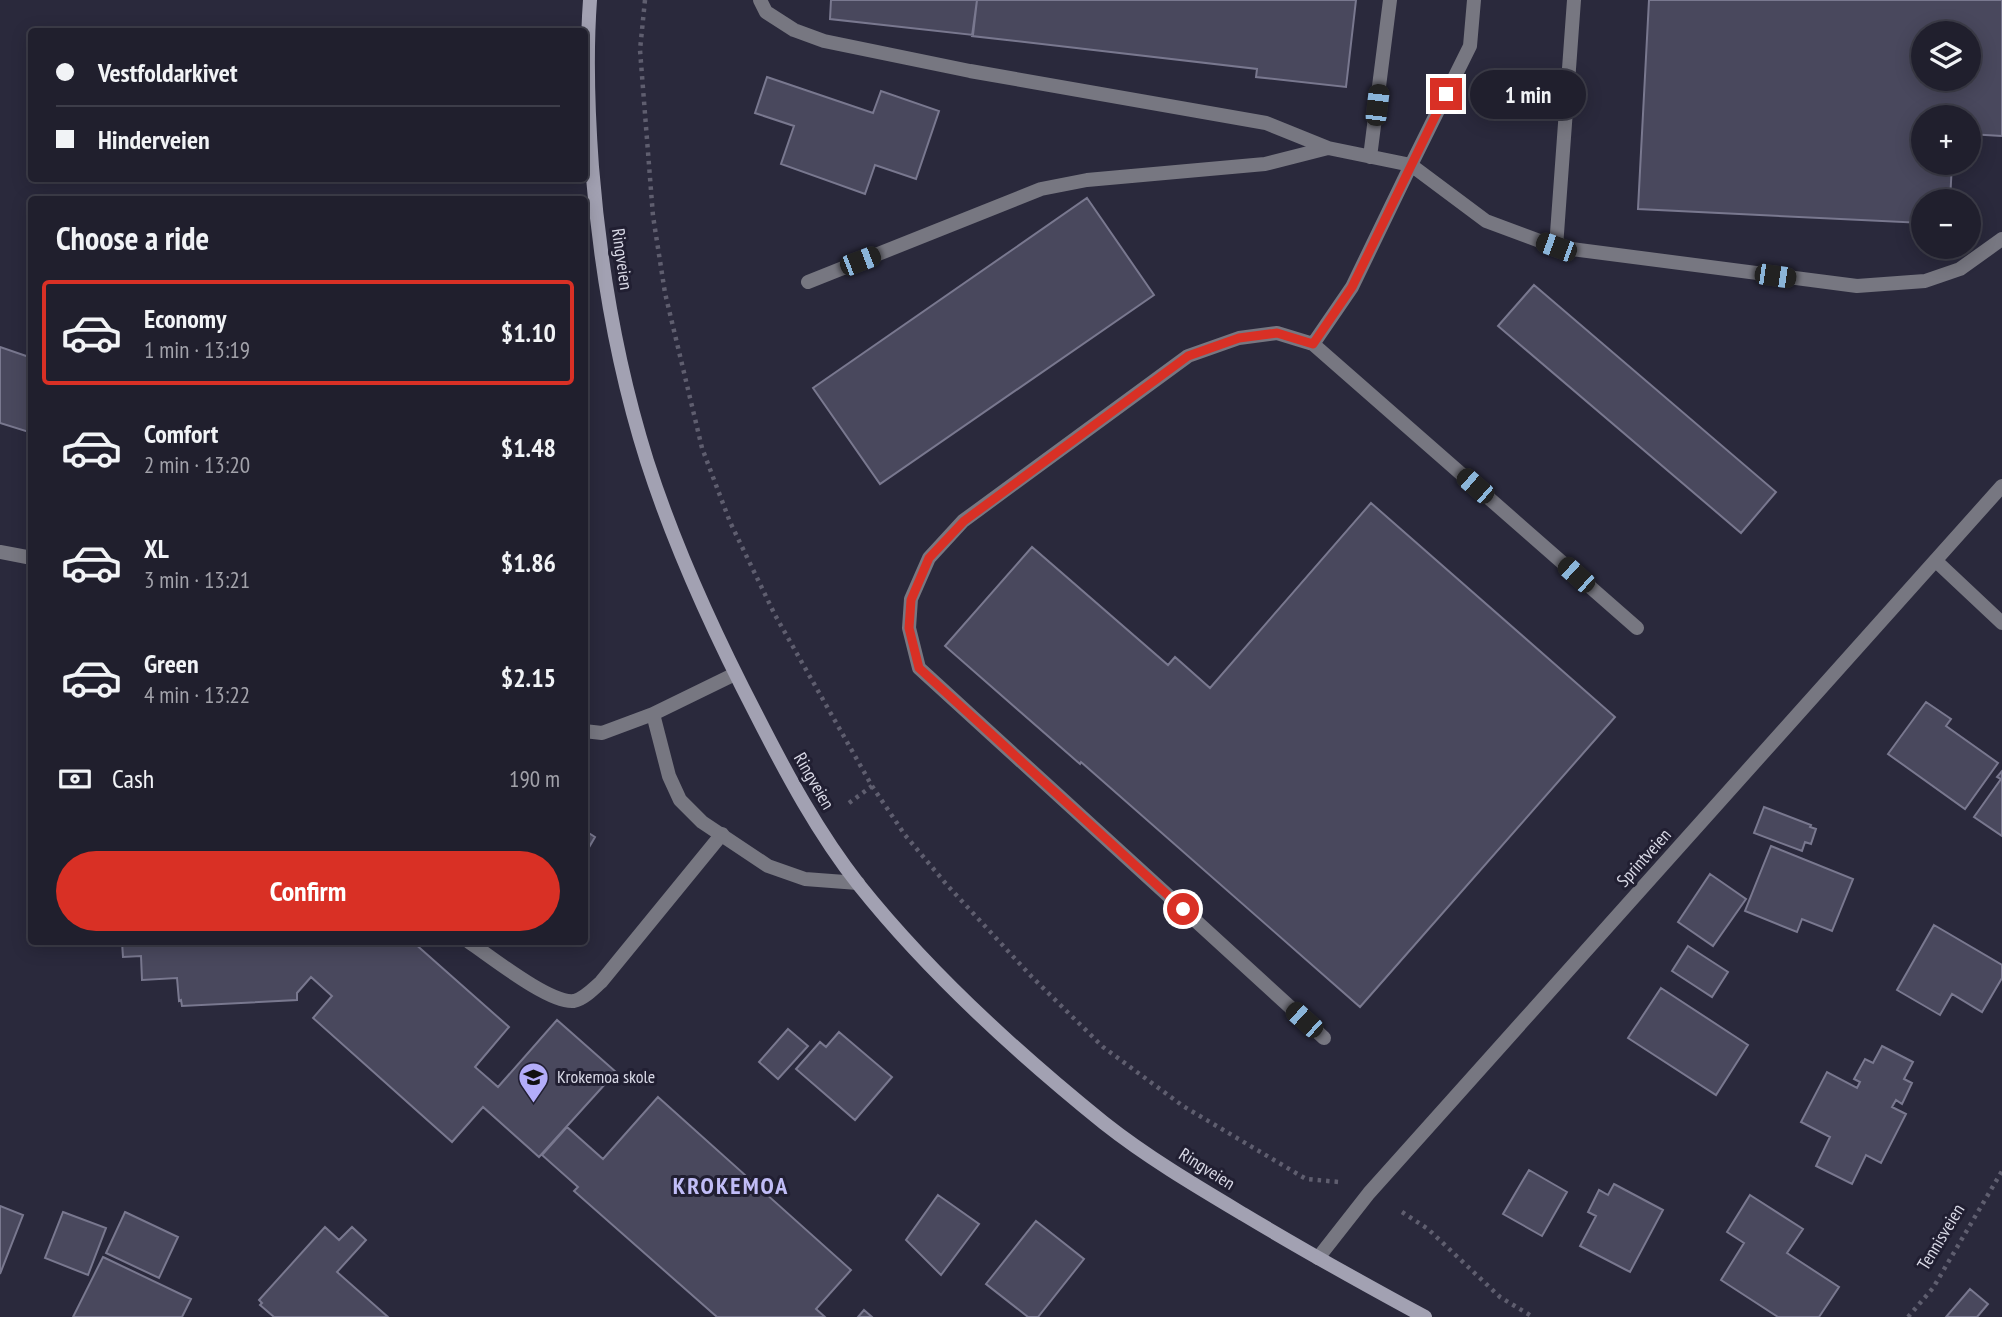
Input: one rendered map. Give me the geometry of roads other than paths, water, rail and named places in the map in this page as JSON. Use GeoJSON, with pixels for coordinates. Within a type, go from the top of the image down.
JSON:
{"type":"FeatureCollection","features":[{"type":"Feature","properties":{"kind":"main road","name":"Ringveien"},"geometry":{"type":"LineString","coordinates":[[590,0],[589,119],[596,214],[616,341],[648,462],[689,572],[735,674],[817,825],[858,883],[952,988],[1107,1125],[1188,1182],[1424,1317]]}},
{"type":"Feature","properties":{"kind":"street"},"geometry":{"type":"LineString","coordinates":[[760,0],[766,12],[794,30],[824,41],[970,71],[1266,123],[1328,148],[1411,165],[1486,221],[1556,247],[1857,286],[1925,281],[1960,269],[2002,239]]}},
{"type":"Feature","properties":{"kind":"street"},"geometry":{"type":"LineString","coordinates":[[1370,157],[1390,0]]}},
{"type":"Feature","properties":{"kind":"street"},"geometry":{"type":"LineString","coordinates":[[1313,344],[1352,287],[1470,46],[1474,0]]}},
{"type":"Feature","properties":{"kind":"street"},"geometry":{"type":"LineString","coordinates":[[1556,247],[1574,0]]}},
{"type":"Feature","properties":{"kind":"street"},"geometry":{"type":"LineString","coordinates":[[808,282],[1041,189],[1087,180],[1265,164],[1328,148]]}},
{"type":"Feature","properties":{"kind":"street"},"geometry":{"type":"LineString","coordinates":[[1324,1038],[919,668],[909,628],[911,600],[929,558],[964,521],[1188,356],[1239,338],[1277,333],[1313,344],[1637,628]]}},
{"type":"Feature","properties":{"kind":"street","name":"Sprintveien"},"geometry":{"type":"LineString","coordinates":[[1318,1258],[1369,1193],[2002,486]]}},
{"type":"Feature","properties":{"kind":"street"},"geometry":{"type":"LineString","coordinates":[[0,552],[28,557]]}},
{"type":"Feature","properties":{"kind":"street"},"geometry":{"type":"LineString","coordinates":[[1936,562],[2002,622]]}},
{"type":"Feature","properties":{"kind":"street"},"geometry":{"type":"LineString","coordinates":[[588,731],[602,733],[653,714],[735,674]]}},
{"type":"Feature","properties":{"kind":"street"},"geometry":{"type":"LineString","coordinates":[[653,714],[669,776],[680,800],[702,821],[768,866],[805,879],[858,883]]}},
{"type":"Feature","properties":{"kind":"street"},"geometry":{"type":"LineString","coordinates":[[473,945],[548,995],[573,1001],[601,982],[722,834]]}},
{"type":"Feature","properties":{"kind":"place","name":"Krokemoa skole"},"geometry":{"type":"Point","coordinates":[534,1104]}},
{"type":"Feature","properties":{"kind":"district","name":"KROKEMOA"},"geometry":{"type":"Point","coordinates":[731,1186]}}]}
